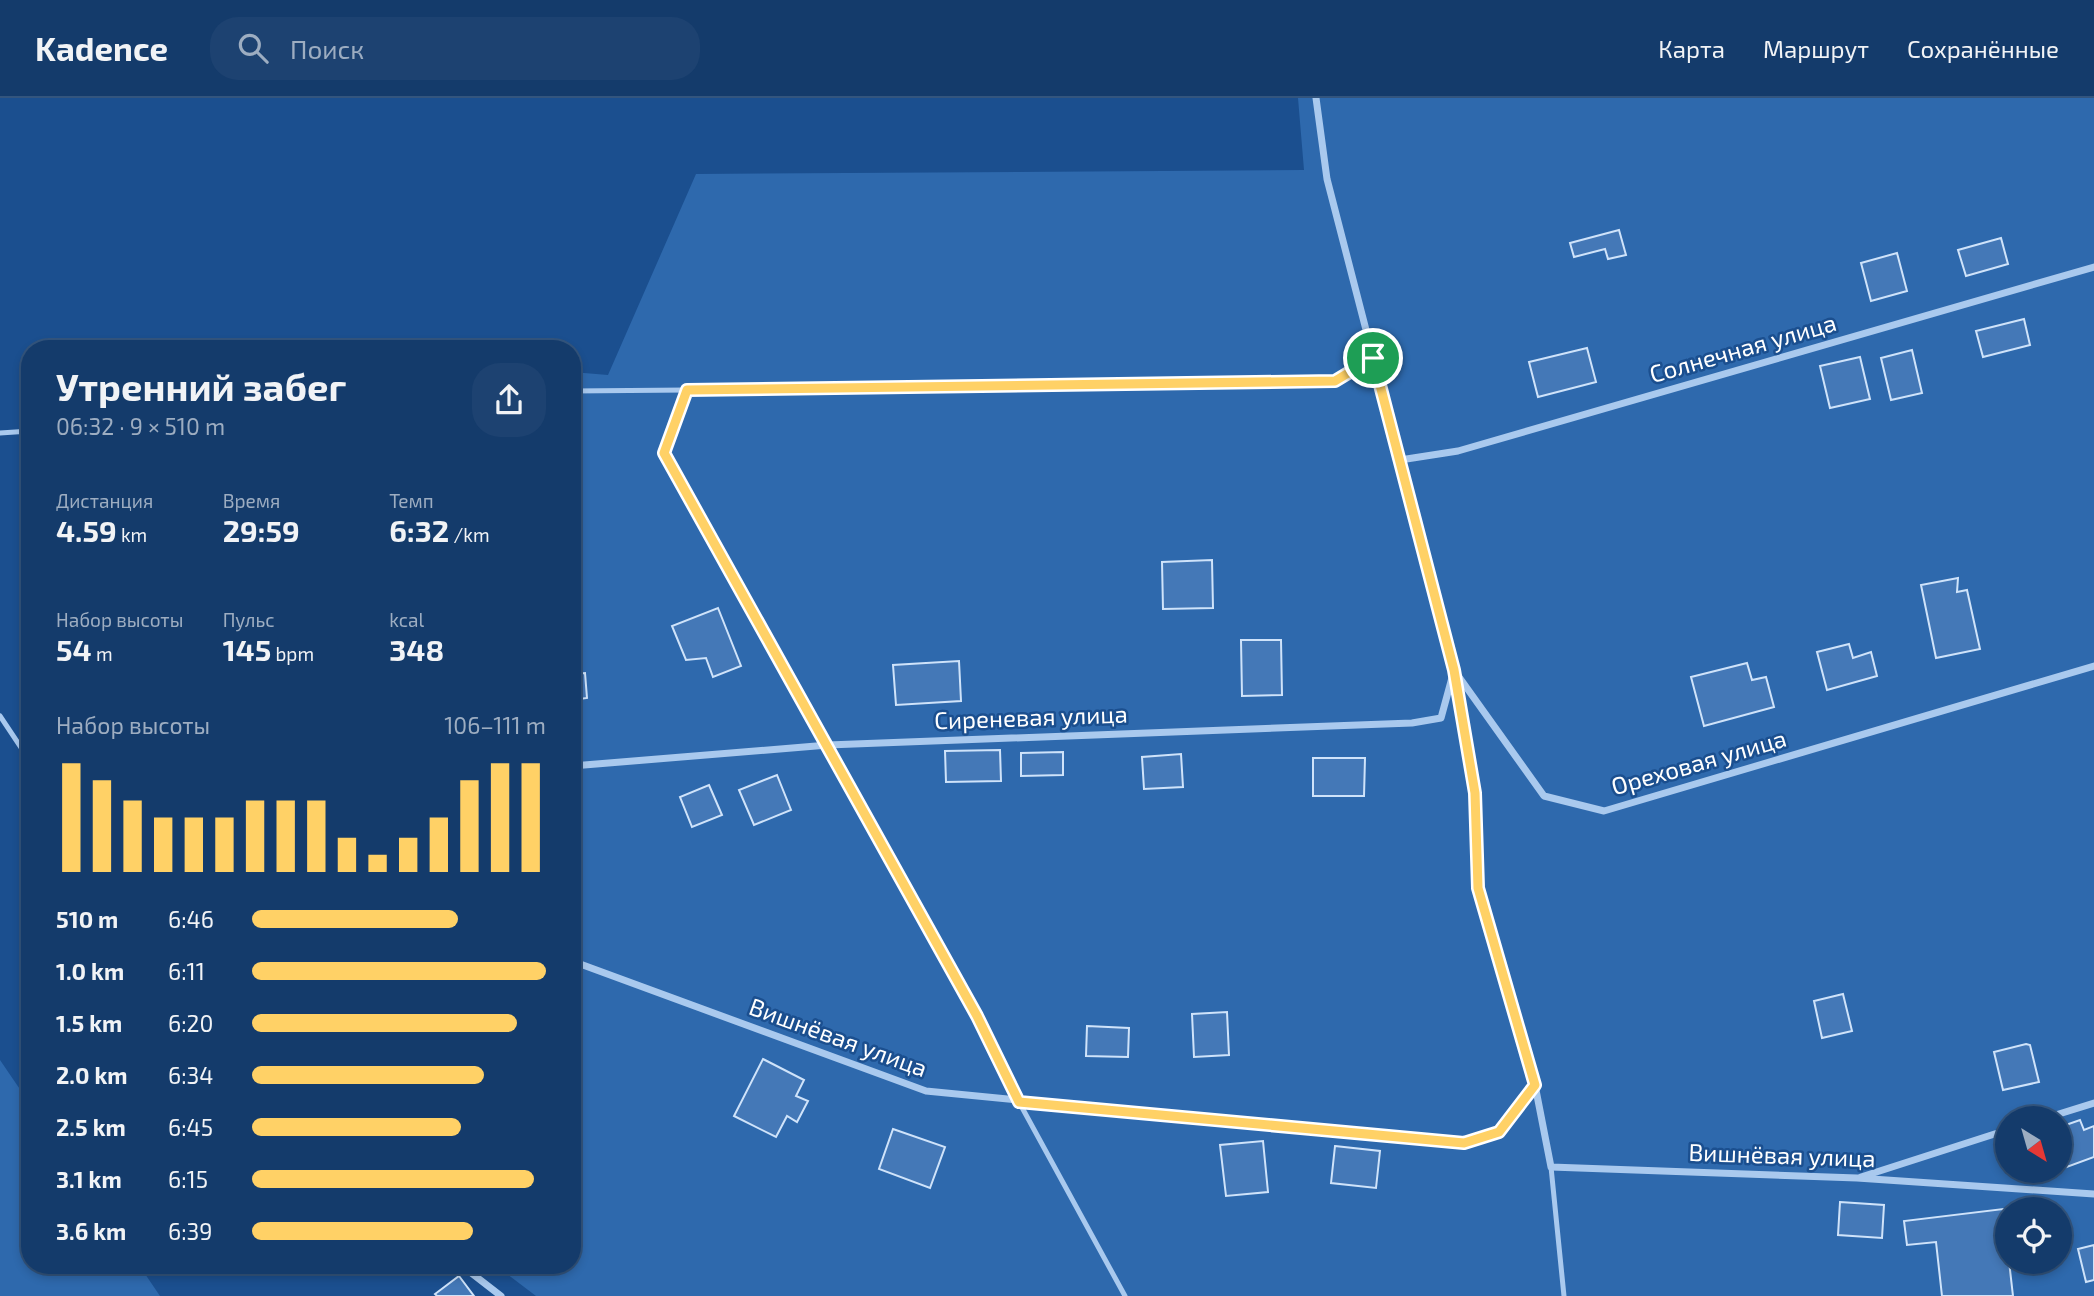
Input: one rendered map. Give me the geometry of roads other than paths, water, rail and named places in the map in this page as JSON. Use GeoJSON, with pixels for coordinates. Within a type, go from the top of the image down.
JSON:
{"type":"FeatureCollection","features":[{"type":"Feature","properties":{"kind":"street","name":"Ореховая улица"},"geometry":{"type":"LineString","coordinates":[[1316,98],[1327,179],[1454,670],[1544,796],[1604,811],[2094,666]]}},
{"type":"Feature","properties":{"kind":"street","name":"Солнечная улица"},"geometry":{"type":"LineString","coordinates":[[1400,460],[1458,451],[2094,267]]}},
{"type":"Feature","properties":{"kind":"street","name":"Сиреневая улица"},"geometry":{"type":"LineString","coordinates":[[581,765],[828,745],[1412,723],[1441,718],[1454,670]]}},
{"type":"Feature","properties":{"kind":"street"},"geometry":{"type":"LineString","coordinates":[[1454,670],[1475,793],[1478,888],[1535,1085],[1552,1167]]}},
{"type":"Feature","properties":{"kind":"street","name":"Вишнёвая улица"},"geometry":{"type":"LineString","coordinates":[[581,964],[926,1091],[1464,1143],[1499,1132],[1535,1085]]}},
{"type":"Feature","properties":{"kind":"street"},"geometry":{"type":"LineString","coordinates":[[2072,1110],[2094,1103]]}},
{"type":"Feature","properties":{"kind":"street"},"geometry":{"type":"LineString","coordinates":[[1857,1178],[1995,1134]]}},
{"type":"Feature","properties":{"kind":"street","name":"Вишнёвая улица"},"geometry":{"type":"LineString","coordinates":[[1552,1167],[1857,1178],[2094,1194]]}},
{"type":"Feature","properties":{"kind":"street"},"geometry":{"type":"LineString","coordinates":[[473,1274],[501,1296]]}},
{"type":"Feature","properties":{"kind":"lane"},"geometry":{"type":"LineString","coordinates":[[581,391],[1335,381],[1373,358]]}},
{"type":"Feature","properties":{"kind":"lane"},"geometry":{"type":"LineString","coordinates":[[687,390],[664,453],[977,1016],[1019,1102],[1125,1296]]}},
{"type":"Feature","properties":{"kind":"lane"},"geometry":{"type":"LineString","coordinates":[[0,433],[21,432]]}},
{"type":"Feature","properties":{"kind":"lane"},"geometry":{"type":"LineString","coordinates":[[0,716],[21,748]]}},
{"type":"Feature","properties":{"kind":"lane"},"geometry":{"type":"LineString","coordinates":[[1552,1167],[1564,1296]]}}]}
